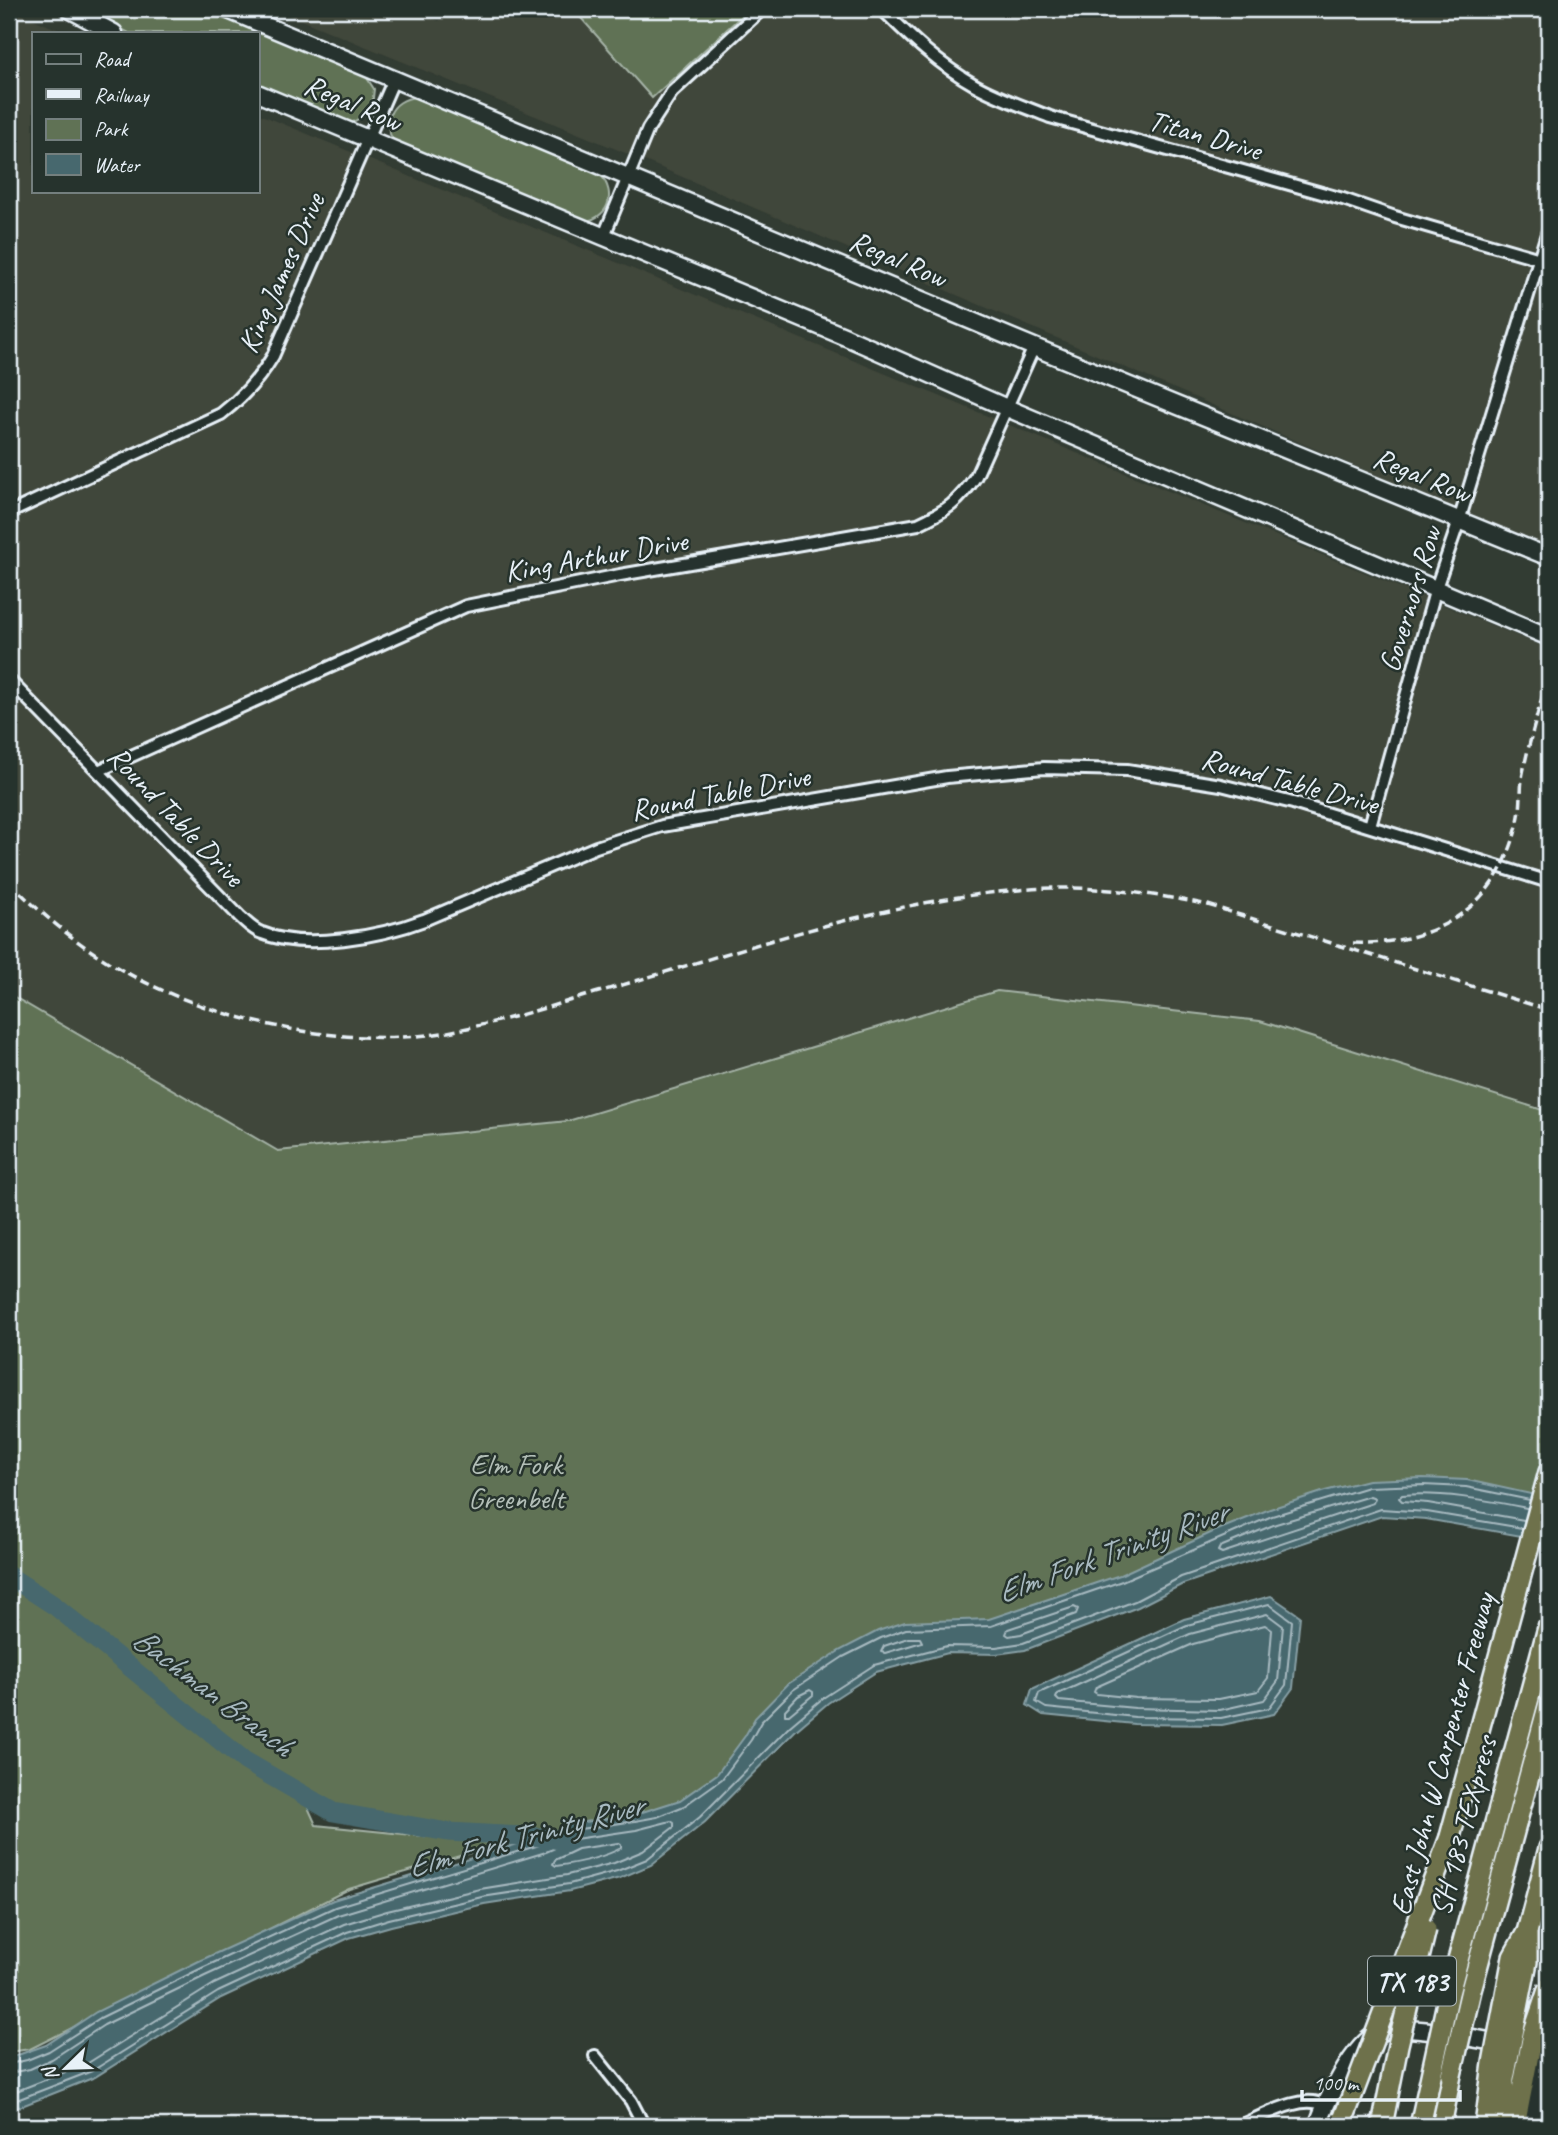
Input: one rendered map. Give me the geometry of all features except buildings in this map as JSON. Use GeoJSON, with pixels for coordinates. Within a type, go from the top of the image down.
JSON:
{"type":"FeatureCollection","features":[{"type":"Feature","properties":{"kind":"highway","name":"East John W Carpenter Freeway"},"geometry":{"type":"LineString","coordinates":[[1382,2126],[1413,1978],[1548,1476]]}},
{"type":"Feature","properties":{"kind":"highway","name":"SH 183 TEXpress"},"geometry":{"type":"LineString","coordinates":[[1420,2126],[1449,1993],[1549,1624]]}},
{"type":"Feature","properties":{"kind":"highway","name":"SH 183 TEXpress"},"geometry":{"type":"LineString","coordinates":[[1441,2126],[1471,1990],[1549,1703]]}},
{"type":"Feature","properties":{"kind":"highway"},"geometry":{"type":"LineString","coordinates":[[1342,2126],[1356,2082],[1450,1837]]}},
{"type":"Feature","properties":{"kind":"highway"},"geometry":{"type":"LineString","coordinates":[[1485,2126],[1493,2063],[1513,1957],[1527,1932],[1549,1848]]}},
{"type":"Feature","properties":{"kind":"highway"},"geometry":{"type":"LineString","coordinates":[[1501,2126],[1504,2079],[1527,1962],[1527,1932]]}},
{"type":"Feature","properties":{"kind":"highway"},"geometry":{"type":"LineString","coordinates":[[1515,2126],[1533,2034],[1549,1986]]}},
{"type":"Feature","properties":{"kind":"main road"},"geometry":{"type":"LineString","coordinates":[[69,9],[112,32]]}},
{"type":"Feature","properties":{"kind":"main road","name":"Regal Row"},"geometry":{"type":"LineString","coordinates":[[226,9],[1034,347],[1549,557]]}},
{"type":"Feature","properties":{"kind":"main road","name":"Regal Row"},"geometry":{"type":"LineString","coordinates":[[259,94],[846,337],[1007,408],[1549,637]]}},
{"type":"Feature","properties":{"kind":"main road"},"geometry":{"type":"LineString","coordinates":[[1531,2126],[1549,2002]]}},
{"type":"Feature","properties":{"kind":"main road"},"geometry":{"type":"LineString","coordinates":[[1317,2126],[1325,2106],[1355,2053],[1363,2043],[1378,2033],[1391,2029],[1405,2028],[1509,2045],[1535,2059],[1549,2076]]}},
{"type":"Feature","properties":{"kind":"street"},"geometry":{"type":"LineString","coordinates":[[603,238],[648,129],[672,92],[762,9]]}},
{"type":"Feature","properties":{"kind":"street","name":"Titan Drive"},"geometry":{"type":"LineString","coordinates":[[882,9],[940,62],[976,86],[1050,117],[1343,199],[1540,259]]}},
{"type":"Feature","properties":{"kind":"street","name":"King James Drive"},"geometry":{"type":"LineString","coordinates":[[9,513],[221,414],[260,378],[273,356],[394,79]]}},
{"type":"Feature","properties":{"kind":"street","name":"Governors Row"},"geometry":{"type":"LineString","coordinates":[[1370,826],[1436,588],[1460,521],[1549,227]]}},
{"type":"Feature","properties":{"kind":"street","name":"King Arthur Drive"},"geometry":{"type":"LineString","coordinates":[[97,771],[466,606],[616,576],[918,524],[944,512],[963,496],[976,476],[1034,347]]}},
{"type":"Feature","properties":{"kind":"street","name":"Round Table Drive"},"geometry":{"type":"LineString","coordinates":[[9,680],[248,924],[261,933],[275,937],[317,940],[353,938],[410,925],[596,847],[662,826],[971,774],[1071,767],[1128,770],[1221,785],[1288,801],[1549,882]]}},
{"type":"Feature","properties":{"kind":"street"},"geometry":{"type":"LineString","coordinates":[[595,2056],[631,2101],[644,2126]]}},
{"type":"Feature","properties":{"kind":"street"},"geometry":{"type":"LineString","coordinates":[[1238,2126],[1300,2101],[1311,2100],[1325,2106]]}},
{"type":"Feature","properties":{"kind":"shaded area"},"geometry":{"type":"Polygon","coordinates":[[[9,9],[64,32],[32,32],[32,192],[259,192],[259,114],[1549,649],[1549,1112],[1260,1021],[997,991],[568,1121],[278,1151],[9,994],[9,9]]]}},
{"type":"Feature","properties":{"kind":"shaded area"},"geometry":{"type":"Polygon","coordinates":[[[274,9],[408,9],[439,21],[452,9],[573,9],[652,98],[749,9],[1549,9],[1549,547],[645,161],[274,9]]]}},
{"type":"Feature","properties":{"kind":"green space"},"geometry":{"type":"Polygon","coordinates":[[[84,9],[207,9],[365,75],[374,89],[372,106],[368,113],[353,122],[345,123],[259,87],[259,32],[127,32],[84,9]]]}},
{"type":"Feature","properties":{"kind":"green space"},"geometry":{"type":"Polygon","coordinates":[[[573,9],[749,9],[652,98],[573,9]]]}},
{"type":"Feature","properties":{"kind":"green space"},"geometry":{"type":"Polygon","coordinates":[[[417,97],[600,174],[608,190],[607,205],[597,217],[580,222],[397,145],[389,129],[390,114],[400,103],[417,97]]]}},
{"type":"Feature","properties":{"kind":"green space","name":"Elm Fork Greenbelt"},"geometry":{"type":"Polygon","coordinates":[[[997,991],[1260,1021],[1549,1112],[1549,1517],[1328,1504],[1017,1622],[897,1640],[667,1829],[605,1848],[541,1837],[448,1832],[333,1812],[302,1794],[316,1825],[500,1844],[349,1889],[30,2049],[9,2052],[9,994],[278,1151],[568,1121],[997,991]]]}},
{"type":"Feature","properties":{"kind":"water"},"geometry":{"type":"Polygon","coordinates":[[[1368,1480],[1467,1480],[1549,1498],[1549,1541],[1426,1519],[1382,1516],[1183,1584],[1138,1607],[1025,1650],[996,1654],[948,1653],[876,1672],[828,1703],[795,1731],[705,1822],[651,1865],[620,1878],[570,1891],[484,1904],[349,1938],[221,1998],[95,2077],[9,2111],[9,2058],[46,2045],[96,2012],[199,1961],[333,1900],[541,1837],[570,1824],[633,1815],[680,1800],[717,1774],[755,1718],[788,1684],[839,1651],[878,1631],[905,1622],[989,1619],[1120,1575],[1215,1531],[1325,1491],[1368,1480]]]}},
{"type":"Feature","properties":{"kind":"water"},"geometry":{"type":"Polygon","coordinates":[[[1271,1596],[1300,1616],[1293,1688],[1274,1714],[1222,1725],[1134,1724],[1043,1715],[1027,1705],[1032,1689],[1184,1619],[1271,1596]]]}},
{"type":"Feature","properties":{"kind":"waterway","name":"Bachman Branch"},"geometry":{"type":"LineString","coordinates":[[9,1576],[55,1606],[245,1761],[333,1812],[448,1832],[541,1837],[565,1841]]}},
{"type":"Feature","properties":{"kind":"railway"},"geometry":{"type":"LineString","coordinates":[[1353,943],[1413,937],[1439,927],[1462,913],[1482,895],[1498,873],[1511,847],[1520,811],[1525,761],[1547,679]]}},
{"type":"Feature","properties":{"kind":"railway"},"geometry":{"type":"LineString","coordinates":[[9,882],[89,950],[138,979],[178,997],[266,1024],[356,1037],[400,1037],[461,1029],[538,1010],[859,917],[966,896],[1043,888],[1114,890],[1208,905],[1549,1010]]}},
{"type":"Feature","properties":{"kind":"water label","name":"Elm Fork Trinity River"},"geometry":{"type":"Point","coordinates":[1112,1552]}},
{"type":"Feature","properties":{"kind":"water label","name":"Elm Fork Trinity River"},"geometry":{"type":"Point","coordinates":[525,1836]}}]}
